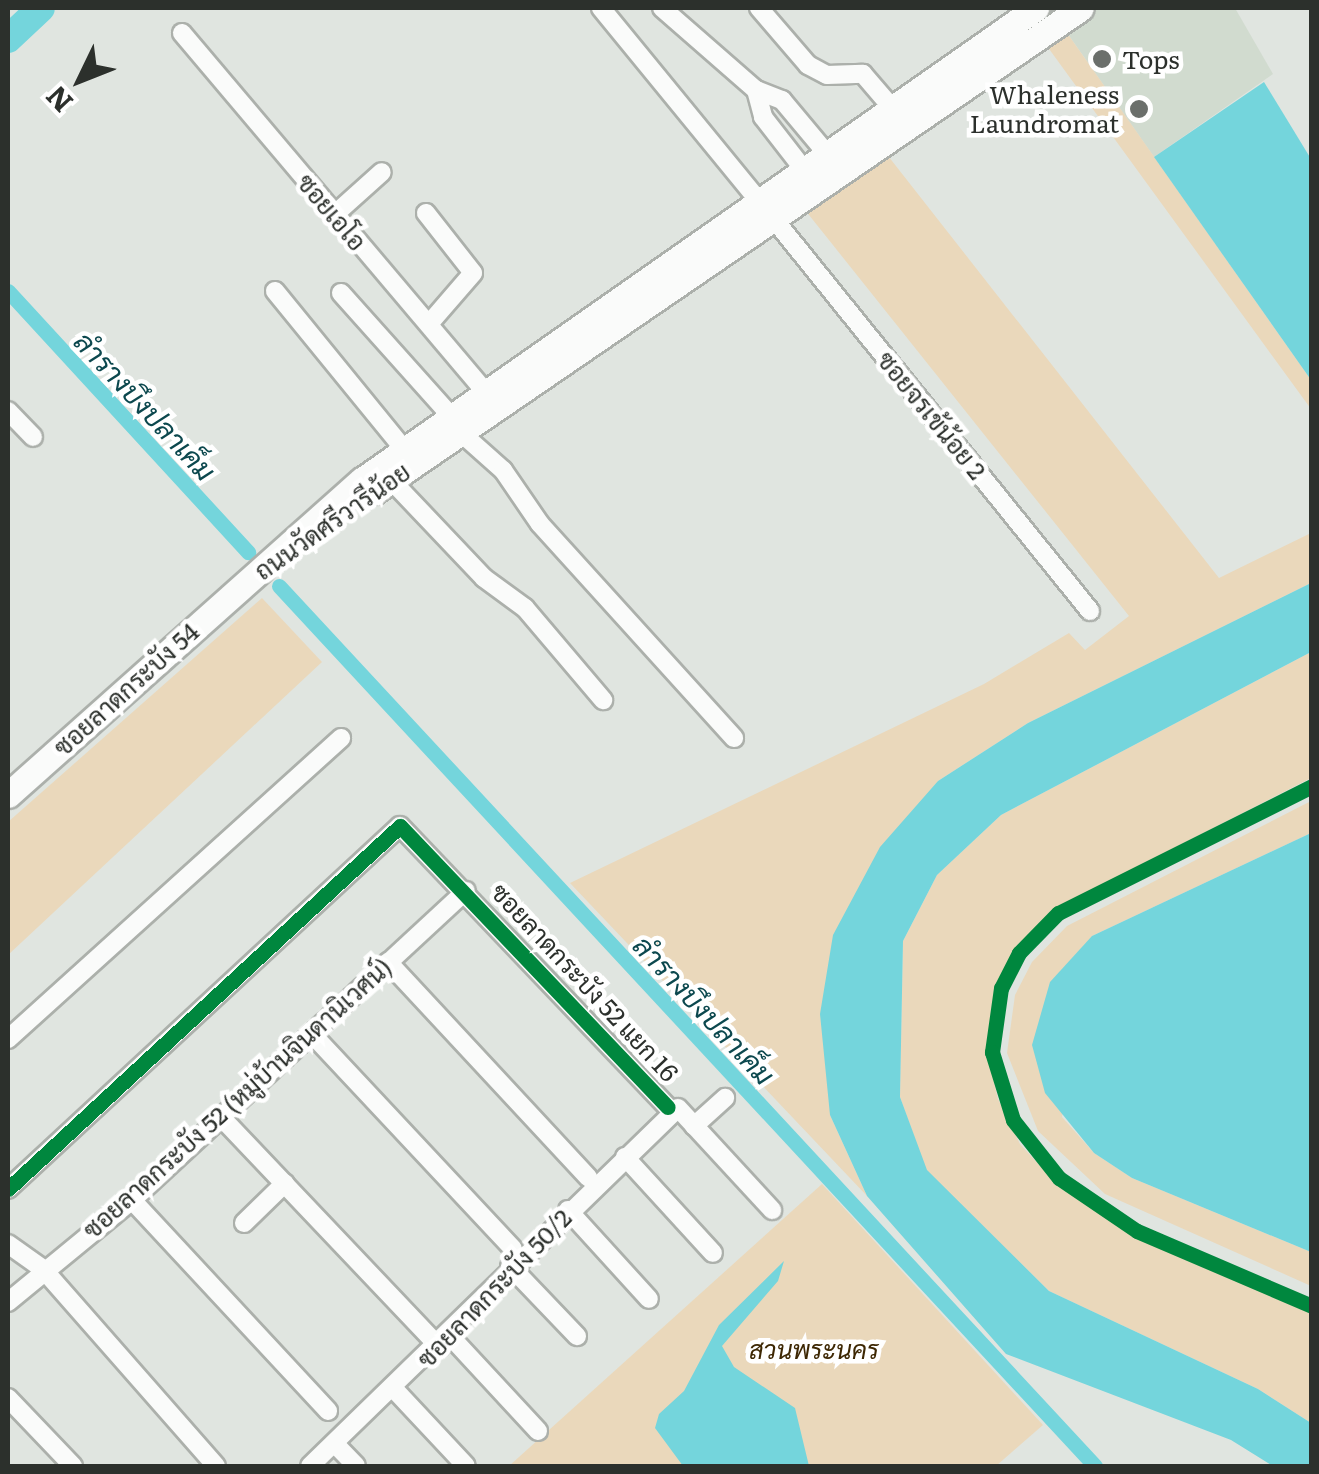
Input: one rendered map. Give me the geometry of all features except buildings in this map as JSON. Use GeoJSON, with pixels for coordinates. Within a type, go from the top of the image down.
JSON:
{"type":"FeatureCollection","features":[{"type":"Feature","properties":{"kind":"main road","name":"ถนนวัดศรีวารีน้อย"},"geometry":{"type":"LineString","coordinates":[[244,582],[391,480],[454,422],[483,389],[1080,8]]}},
{"type":"Feature","properties":{"kind":"main road","name":"ถนนวัดศรีวารีน้อย"},"geometry":{"type":"LineString","coordinates":[[244,582],[404,448],[454,422],[766,210],[804,171],[1021,12]]}},
{"type":"Feature","properties":{"kind":"main road","name":"ซอยลาดกระบัง 54"},"geometry":{"type":"LineString","coordinates":[[8,795],[244,582]]}},
{"type":"Feature","properties":{"kind":"street","name":"ซอยจรเข้น้อย 2"},"geometry":{"type":"LineString","coordinates":[[601,8],[1090,611]]}},
{"type":"Feature","properties":{"kind":"street"},"geometry":{"type":"LineString","coordinates":[[662,8],[756,90],[782,100],[828,155]]}},
{"type":"Feature","properties":{"kind":"street"},"geometry":{"type":"LineString","coordinates":[[759,8],[808,65],[827,75],[863,74],[893,109]]}},
{"type":"Feature","properties":{"kind":"street","name":"ซอยเอโอ"},"geometry":{"type":"LineString","coordinates":[[182,34],[483,389]]}},
{"type":"Feature","properties":{"kind":"street"},"geometry":{"type":"LineString","coordinates":[[756,90],[763,117],[804,171]]}},
{"type":"Feature","properties":{"kind":"street"},"geometry":{"type":"LineString","coordinates":[[334,215],[382,172]]}},
{"type":"Feature","properties":{"kind":"street"},"geometry":{"type":"LineString","coordinates":[[426,213],[473,273],[429,324]]}},
{"type":"Feature","properties":{"kind":"street"},"geometry":{"type":"LineString","coordinates":[[275,291],[404,448]]}},
{"type":"Feature","properties":{"kind":"street"},"geometry":{"type":"LineString","coordinates":[[341,293],[454,422],[503,470],[540,524],[734,738]]}},
{"type":"Feature","properties":{"kind":"street"},"geometry":{"type":"LineString","coordinates":[[8,411],[33,438]]}},
{"type":"Feature","properties":{"kind":"street"},"geometry":{"type":"LineString","coordinates":[[391,480],[484,578],[525,608],[603,700]]}},
{"type":"Feature","properties":{"kind":"street"},"geometry":{"type":"LineString","coordinates":[[8,1039],[341,738]]}},
{"type":"Feature","properties":{"kind":"street","name":"ซอยลาดกระบัง 52 แยก 16"},"geometry":{"type":"LineString","coordinates":[[8,1189],[396,828],[406,828],[772,1210]]}},
{"type":"Feature","properties":{"kind":"street","name":"ซอยลาดกระบัง 52 (หมู่บ้านจินดานิเวศน์)"},"geometry":{"type":"LineString","coordinates":[[8,1302],[42,1269],[132,1200],[466,891]]}},
{"type":"Feature","properties":{"kind":"street"},"geometry":{"type":"LineString","coordinates":[[388,962],[588,1177]]}},
{"type":"Feature","properties":{"kind":"street"},"geometry":{"type":"LineString","coordinates":[[312,1034],[577,1336]]}},
{"type":"Feature","properties":{"kind":"street"},"geometry":{"type":"LineString","coordinates":[[694,1126],[725,1098]]}},
{"type":"Feature","properties":{"kind":"street","name":"ซอยลาดกระบัง 50/2"},"geometry":{"type":"LineString","coordinates":[[310,1466],[446,1342],[512,1258],[568,1210],[672,1108]]}},
{"type":"Feature","properties":{"kind":"street"},"geometry":{"type":"LineString","coordinates":[[222,1116],[284,1183],[538,1431]]}},
{"type":"Feature","properties":{"kind":"street"},"geometry":{"type":"LineString","coordinates":[[625,1156],[713,1253]]}},
{"type":"Feature","properties":{"kind":"street"},"geometry":{"type":"LineString","coordinates":[[244,1223],[284,1183]]}},
{"type":"Feature","properties":{"kind":"street"},"geometry":{"type":"LineString","coordinates":[[132,1200],[328,1411]]}},
{"type":"Feature","properties":{"kind":"street"},"geometry":{"type":"LineString","coordinates":[[568,1210],[648,1299]]}},
{"type":"Feature","properties":{"kind":"street"},"geometry":{"type":"LineString","coordinates":[[8,1244],[42,1269],[216,1466]]}},
{"type":"Feature","properties":{"kind":"street"},"geometry":{"type":"LineString","coordinates":[[394,1389],[466,1466]]}},
{"type":"Feature","properties":{"kind":"street"},"geometry":{"type":"LineString","coordinates":[[8,1398],[72,1466]]}},
{"type":"Feature","properties":{"kind":"street"},"geometry":{"type":"LineString","coordinates":[[335,1444],[356,1466]]}},
{"type":"Feature","properties":{"kind":"shaded area"},"geometry":{"type":"Polygon","coordinates":[[[1097,8],[1235,8],[1273,74],[1154,157],[1065,30],[1097,8]]]}},
{"type":"Feature","properties":{"kind":"green space"},"geometry":{"type":"Polygon","coordinates":[[[1065,30],[1311,380],[1311,409],[1044,42],[1065,30]]]}},
{"type":"Feature","properties":{"kind":"green space"},"geometry":{"type":"Polygon","coordinates":[[[885,152],[1219,578],[1311,533],[1311,583],[1028,723],[938,781],[830,1115],[867,1196],[570,883],[984,684],[1069,633],[1085,650],[1129,616],[805,210],[885,152]]]}},
{"type":"Feature","properties":{"kind":"green space"},"geometry":{"type":"Polygon","coordinates":[[[262,598],[322,662],[8,955],[8,822],[262,598]]]}},
{"type":"Feature","properties":{"kind":"green space"},"geometry":{"type":"Polygon","coordinates":[[[1311,652],[1311,778],[1054,909],[1014,951],[997,985],[987,1052],[998,1099],[1020,1144],[1055,1182],[1134,1236],[1311,1311],[1311,1423],[1258,1389],[1049,1291],[926,1170],[900,1097],[903,941],[937,875],[1001,815],[1311,652]]]}},
{"type":"Feature","properties":{"kind":"green space"},"geometry":{"type":"Polygon","coordinates":[[[1311,801],[1311,833],[1092,936],[1062,1117],[1094,1153],[1132,1178],[1311,1252],[1311,1286],[1105,1194],[1038,1131],[1007,1053],[1015,995],[1032,962],[1067,926],[1311,801]]]}},
{"type":"Feature","properties":{"kind":"green space","name":"สวนพระนคร"},"geometry":{"type":"Polygon","coordinates":[[[822,1184],[1043,1425],[996,1466],[509,1466],[822,1184]]]}},
{"type":"Feature","properties":{"kind":"water"},"geometry":{"type":"Polygon","coordinates":[[[1264,82],[1311,159],[1311,380],[1154,157],[1264,82]]]}},
{"type":"Feature","properties":{"kind":"water"},"geometry":{"type":"Polygon","coordinates":[[[1311,583],[1311,652],[1001,815],[937,875],[903,941],[900,1097],[927,1170],[1049,1291],[1258,1389],[1311,1423],[1311,1466],[1273,1466],[1231,1440],[1006,1354],[867,1196],[830,1115],[820,1014],[833,935],[880,847],[938,781],[1028,723],[1311,583]]]}},
{"type":"Feature","properties":{"kind":"water"},"geometry":{"type":"Polygon","coordinates":[[[1311,833],[1311,1252],[1132,1178],[1094,1153],[1045,1093],[1032,1045],[1050,982],[1092,936],[1311,833]]]}},
{"type":"Feature","properties":{"kind":"water"},"geometry":{"type":"Polygon","coordinates":[[[784,1261],[778,1281],[722,1346],[734,1367],[795,1408],[809,1466],[683,1466],[655,1428],[659,1414],[684,1391],[719,1325],[784,1261]]]}},
{"type":"Feature","properties":{"kind":"waterway"},"geometry":{"type":"LineString","coordinates":[[34,8],[37,11]]}},
{"type":"Feature","properties":{"kind":"waterway"},"geometry":{"type":"LineString","coordinates":[[8,39],[41,8]]}},
{"type":"Feature","properties":{"kind":"waterway","name":"ลำรางบึงปลาเค็ม"},"geometry":{"type":"LineString","coordinates":[[8,291],[248,552]]}},
{"type":"Feature","properties":{"kind":"waterway","name":"ลำรางบึงปลาเค็ม"},"geometry":{"type":"LineString","coordinates":[[279,586],[1095,1466]]}},
{"type":"Feature","properties":{"kind":"cycle path"},"geometry":{"type":"LineString","coordinates":[[1312,786],[1058,913],[1019,953],[1001,988],[992,1052],[1013,1120],[1059,1178],[1137,1231],[1312,1306]]}},
{"type":"Feature","properties":{"kind":"cycle path"},"geometry":{"type":"LineString","coordinates":[[8,1189],[400,826],[668,1107]]}},
{"type":"Feature","properties":{"kind":"place","name":"Tops"},"geometry":{"type":"Point","coordinates":[1102,59]}},
{"type":"Feature","properties":{"kind":"place","name":"Whaleness Laundromat"},"geometry":{"type":"Point","coordinates":[1139,109]}}]}
